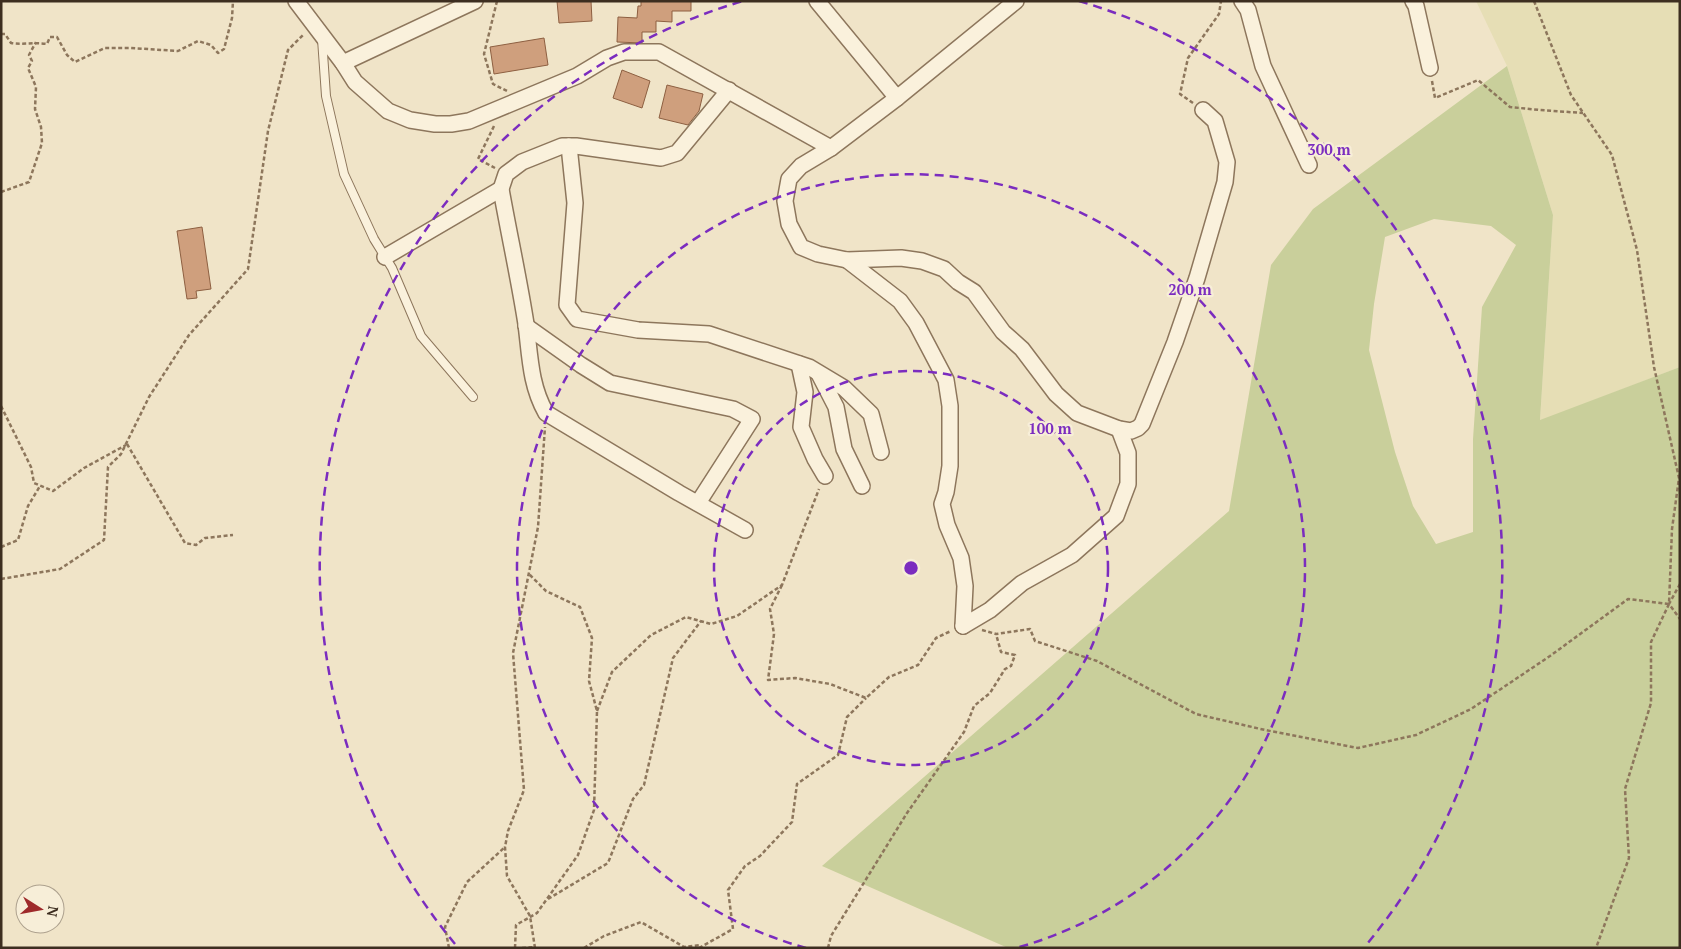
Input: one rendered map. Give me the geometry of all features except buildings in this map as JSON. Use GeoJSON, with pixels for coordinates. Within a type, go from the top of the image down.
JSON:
{"type":"FeatureCollection","features":[{"type":"Feature","properties":{"kind":"street"},"geometry":{"type":"LineString","coordinates":[[342,63],[475,1]]}},
{"type":"Feature","properties":{"kind":"street"},"geometry":{"type":"LineString","coordinates":[[817,1],[897,98]]}},
{"type":"Feature","properties":{"kind":"street"},"geometry":{"type":"LineString","coordinates":[[1016,1],[897,98],[831,148],[801,166],[789,179],[785,201],[789,224],[802,247],[818,254],[847,260],[902,258],[922,261],[944,269],[958,282],[974,292],[1003,332],[1022,349],[1056,394],[1077,413],[1119,429],[1131,431],[1142,424],[1175,342],[1197,278],[1225,182],[1227,162],[1215,121],[1203,110]]}},
{"type":"Feature","properties":{"kind":"street"},"geometry":{"type":"LineString","coordinates":[[1242,1],[1248,10],[1263,66],[1309,165]]}},
{"type":"Feature","properties":{"kind":"street"},"geometry":{"type":"LineString","coordinates":[[1413,1],[1416,6],[1430,68]]}},
{"type":"Feature","properties":{"kind":"street"},"geometry":{"type":"LineString","coordinates":[[300,3],[355,82],[388,111],[410,120],[434,124],[469,121],[577,76],[607,58],[624,52],[659,52],[831,148]]}},
{"type":"Feature","properties":{"kind":"street"},"geometry":{"type":"LineString","coordinates":[[729,90],[677,153],[661,158],[562,146],[522,162],[506,174],[501,189],[526,326],[533,382],[538,399],[546,413],[745,530]]}},
{"type":"Feature","properties":{"kind":"street"},"geometry":{"type":"LineString","coordinates":[[569,146],[574,203],[567,305],[577,319],[638,330],[709,334],[809,367],[844,388],[871,414],[881,452]]}},
{"type":"Feature","properties":{"kind":"street"},"geometry":{"type":"LineString","coordinates":[[385,257],[501,189]]}},
{"type":"Feature","properties":{"kind":"street"},"geometry":{"type":"LineString","coordinates":[[847,260],[900,301],[916,323],[946,380],[950,406],[950,466],[942,504],[947,525],[961,558],[965,586],[964,626]]}},
{"type":"Feature","properties":{"kind":"street"},"geometry":{"type":"LineString","coordinates":[[526,326],[610,383],[733,409],[752,419],[698,503]]}},
{"type":"Feature","properties":{"kind":"street"},"geometry":{"type":"LineString","coordinates":[[799,364],[804,392],[801,427],[814,458],[825,476]]}},
{"type":"Feature","properties":{"kind":"street"},"geometry":{"type":"LineString","coordinates":[[818,372],[836,407],[844,449],[862,486]]}},
{"type":"Feature","properties":{"kind":"street"},"geometry":{"type":"LineString","coordinates":[[964,626],[990,610],[1022,583],[1072,555],[1116,516],[1128,484],[1128,453],[1119,429]]}},
{"type":"Feature","properties":{"kind":"lane"},"geometry":{"type":"LineString","coordinates":[[318,30],[326,96],[344,174],[374,239],[392,268],[420,336],[474,397]]}},
{"type":"Feature","properties":{"kind":"path"},"geometry":{"type":"LineString","coordinates":[[1,34],[5,34],[12,43],[22,45],[36,42],[47,44],[50,37],[57,37],[67,55],[75,62],[105,48],[178,51],[198,41],[211,46],[218,53],[224,49],[232,18],[233,1]]}},
{"type":"Feature","properties":{"kind":"path"},"geometry":{"type":"LineString","coordinates":[[497,1],[484,54],[493,84],[521,99]]}},
{"type":"Feature","properties":{"kind":"path"},"geometry":{"type":"LineString","coordinates":[[1203,110],[1180,94],[1188,58],[1218,14],[1221,1]]}},
{"type":"Feature","properties":{"kind":"path"},"geometry":{"type":"LineString","coordinates":[[1534,1],[1571,95],[1612,155],[1637,250],[1654,367],[1679,478],[1672,529],[1669,604],[1680,619]]}},
{"type":"Feature","properties":{"kind":"path"},"geometry":{"type":"LineString","coordinates":[[1,579],[60,569],[104,540],[108,467],[121,454],[149,397],[189,335],[248,269],[268,131],[288,50],[318,30]]}},
{"type":"Feature","properties":{"kind":"path"},"geometry":{"type":"LineString","coordinates":[[1,192],[29,182],[42,143],[41,127],[35,109],[36,87],[28,68],[32,61],[29,55],[36,42]]}},
{"type":"Feature","properties":{"kind":"path"},"geometry":{"type":"LineString","coordinates":[[1430,68],[1435,98],[1478,80],[1510,106],[1583,113]]}},
{"type":"Feature","properties":{"kind":"path"},"geometry":{"type":"LineString","coordinates":[[503,107],[478,159],[506,174]]}},
{"type":"Feature","properties":{"kind":"path"},"geometry":{"type":"LineString","coordinates":[[1,406],[31,466],[34,483],[53,491],[84,468],[127,444]]}},
{"type":"Feature","properties":{"kind":"path"},"geometry":{"type":"LineString","coordinates":[[522,948],[536,948],[530,916],[507,876],[505,847],[508,831],[524,790],[513,653],[538,527],[546,413]]}},
{"type":"Feature","properties":{"kind":"path"},"geometry":{"type":"LineString","coordinates":[[127,444],[185,543],[196,545],[205,538],[233,535]]}},
{"type":"Feature","properties":{"kind":"path"},"geometry":{"type":"LineString","coordinates":[[825,476],[782,585],[770,609],[774,634],[768,680],[795,678],[830,684],[866,698]]}},
{"type":"Feature","properties":{"kind":"path"},"geometry":{"type":"LineString","coordinates":[[1,547],[18,540],[28,506],[40,486]]}},
{"type":"Feature","properties":{"kind":"path"},"geometry":{"type":"LineString","coordinates":[[515,948],[516,924],[537,913],[578,855],[594,810],[597,711],[588,681],[592,638],[580,607],[546,592],[528,573]]}},
{"type":"Feature","properties":{"kind":"path"},"geometry":{"type":"LineString","coordinates":[[1596,948],[1629,858],[1625,789],[1651,703],[1651,642],[1680,584]]}},
{"type":"Feature","properties":{"kind":"path"},"geometry":{"type":"LineString","coordinates":[[597,711],[612,672],[651,635],[686,617],[711,624],[737,616],[782,585]]}},
{"type":"Feature","properties":{"kind":"path"},"geometry":{"type":"LineString","coordinates":[[584,948],[604,936],[641,922],[684,947],[700,946],[733,930],[728,890],[745,866],[760,856],[792,822],[797,784],[838,756],[847,717],[889,678],[918,665],[936,638],[964,626],[996,634],[1030,629],[1035,641],[1097,661],[1196,714],[1358,748],[1416,734],[1470,709],[1550,656],[1628,599],[1669,604]]}},
{"type":"Feature","properties":{"kind":"path"},"geometry":{"type":"LineString","coordinates":[[545,901],[608,863],[633,798],[644,785],[673,658],[701,621]]}},
{"type":"Feature","properties":{"kind":"path"},"geometry":{"type":"LineString","coordinates":[[828,948],[831,936],[907,812],[964,732],[974,706],[990,693],[1005,669],[1011,666],[1015,655],[1001,652],[996,634]]}},
{"type":"Feature","properties":{"kind":"path"},"geometry":{"type":"LineString","coordinates":[[449,948],[445,927],[468,882],[505,847]]}},
{"type":"Feature","properties":{"kind":"shaded area"},"geometry":{"type":"Polygon","coordinates":[[[1476,1],[1680,1],[1680,367],[1540,421],[1553,215],[1507,66],[1476,1]]]}},
{"type":"Feature","properties":{"kind":"green space"},"geometry":{"type":"Polygon","coordinates":[[[1507,66],[1553,215],[1540,420],[1680,367],[1680,948],[1008,948],[822,866],[1229,511],[1271,265],[1313,209],[1507,66]],[[1434,219],[1385,237],[1369,350],[1395,452],[1413,506],[1436,544],[1473,532],[1473,439],[1482,307],[1516,245],[1491,226],[1434,219]]]}}]}
